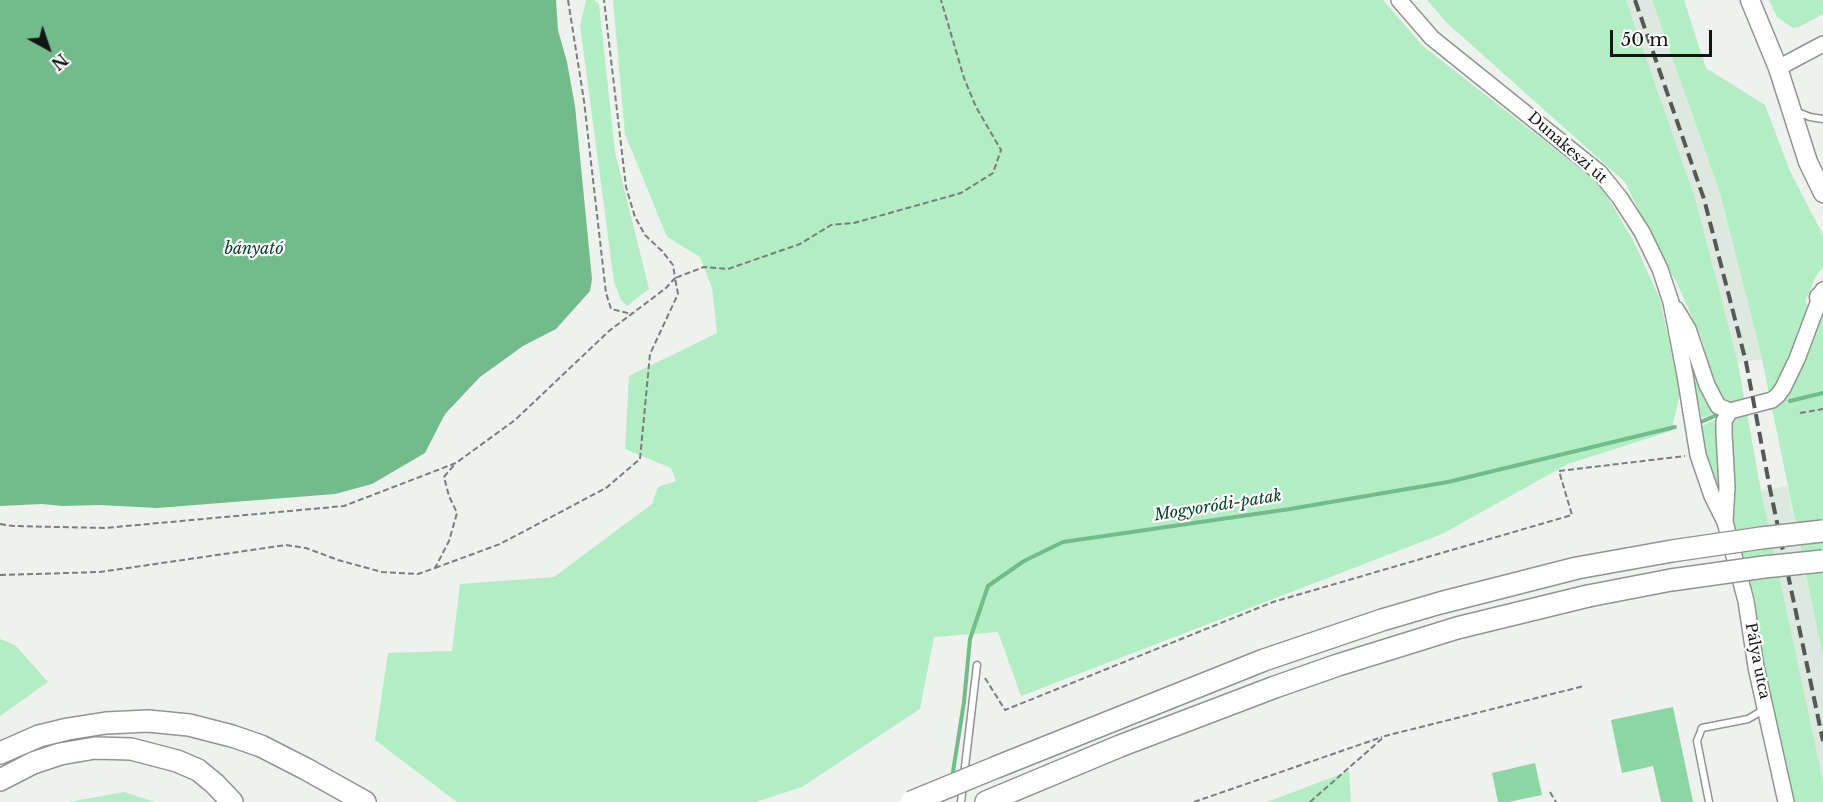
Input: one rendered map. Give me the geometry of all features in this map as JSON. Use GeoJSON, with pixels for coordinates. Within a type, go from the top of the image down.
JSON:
{"type":"FeatureCollection","features":[{"type":"Feature","properties":{"kind":"highway"},"geometry":{"type":"LineString","coordinates":[[911,802],[1264,660],[1382,620],[1577,568],[1672,550],[1823,531]]}},
{"type":"Feature","properties":{"kind":"highway"},"geometry":{"type":"LineString","coordinates":[[991,800],[1120,746],[1275,687],[1457,628],[1588,596],[1680,579],[1823,561]]}},
{"type":"Feature","properties":{"kind":"highway"},"geometry":{"type":"LineString","coordinates":[[0,753],[39,736],[106,723],[148,721],[189,725],[261,746],[365,802]]}},
{"type":"Feature","properties":{"kind":"highway"},"geometry":{"type":"LineString","coordinates":[[0,780],[33,763],[60,754],[95,748],[131,749],[177,761],[198,770],[232,802]]}},
{"type":"Feature","properties":{"kind":"main road"},"geometry":{"type":"LineString","coordinates":[[1750,0],[1778,68],[1808,162],[1823,193]]}},
{"type":"Feature","properties":{"kind":"street","name":"Dunakeszi út"},"geometry":{"type":"LineString","coordinates":[[1399,0],[1432,38],[1600,173],[1642,232],[1660,269],[1671,302],[1697,448],[1712,496],[1725,522]]}},
{"type":"Feature","properties":{"kind":"street"},"geometry":{"type":"LineString","coordinates":[[1778,68],[1823,44]]}},
{"type":"Feature","properties":{"kind":"street"},"geometry":{"type":"LineString","coordinates":[[1671,302],[1688,329],[1707,385],[1718,406],[1730,411],[1772,400],[1778,395],[1797,359],[1822,294]]}},
{"type":"Feature","properties":{"kind":"street"},"geometry":{"type":"LineString","coordinates":[[1725,522],[1727,487],[1724,421],[1730,411]]}},
{"type":"Feature","properties":{"kind":"street","name":"Pálya utca"},"geometry":{"type":"LineString","coordinates":[[1725,522],[1746,601],[1756,667],[1786,802]]}},
{"type":"Feature","properties":{"kind":"lane"},"geometry":{"type":"LineString","coordinates":[[1791,110],[1823,119]]}},
{"type":"Feature","properties":{"kind":"lane"},"geometry":{"type":"LineString","coordinates":[[962,802],[977,665]]}},
{"type":"Feature","properties":{"kind":"lane"},"geometry":{"type":"LineString","coordinates":[[1709,802],[1697,741],[1702,728],[1748,719],[1766,709]]}},
{"type":"Feature","properties":{"kind":"path"},"geometry":{"type":"LineString","coordinates":[[568,0],[584,101],[606,293],[611,309],[632,314]]}},
{"type":"Feature","properties":{"kind":"path"},"geometry":{"type":"LineString","coordinates":[[0,575],[100,572],[286,545],[306,548],[381,572],[418,574],[509,539],[606,488],[640,459],[650,354],[678,294],[673,265],[645,235],[635,217],[626,187],[604,0]]}},
{"type":"Feature","properties":{"kind":"path"},"geometry":{"type":"LineString","coordinates":[[435,568],[449,541],[457,513],[444,477],[456,463],[515,420],[609,331],[666,288],[675,278],[704,267],[728,269],[801,244],[831,225],[854,223],[961,194],[993,173],[1001,150],[976,107],[964,78],[940,0]]}},
{"type":"Feature","properties":{"kind":"path"},"geometry":{"type":"LineString","coordinates":[[1800,413],[1823,409]]}},
{"type":"Feature","properties":{"kind":"path"},"geometry":{"type":"LineString","coordinates":[[977,665],[1005,710],[1273,602],[1572,514],[1559,471],[1697,448]]}},
{"type":"Feature","properties":{"kind":"path"},"geometry":{"type":"LineString","coordinates":[[0,524],[105,528],[344,506],[456,463]]}},
{"type":"Feature","properties":{"kind":"path"},"geometry":{"type":"LineString","coordinates":[[1194,802],[1385,736],[1584,686]]}},
{"type":"Feature","properties":{"kind":"path"},"geometry":{"type":"LineString","coordinates":[[1310,802],[1385,736]]}},
{"type":"Feature","properties":{"kind":"path"},"geometry":{"type":"LineString","coordinates":[[1550,792],[1556,802]]}},
{"type":"Feature","properties":{"kind":"shaded area"},"geometry":{"type":"Polygon","coordinates":[[[586,0],[594,0],[599,4],[615,152],[649,289],[627,306],[621,300],[614,282],[580,25],[586,0]]]}},
{"type":"Feature","properties":{"kind":"shaded area"},"geometry":{"type":"Polygon","coordinates":[[[613,0],[1383,0],[1423,46],[1598,181],[1633,240],[1660,299],[1680,394],[1671,431],[1568,464],[1442,534],[1021,696],[998,632],[934,637],[920,709],[802,787],[756,802],[457,802],[375,740],[388,653],[452,651],[460,584],[554,577],[652,504],[658,487],[676,481],[671,468],[625,449],[629,376],[717,333],[712,288],[700,257],[667,237],[625,134],[613,0]]]}},
{"type":"Feature","properties":{"kind":"shaded area"},"geometry":{"type":"Polygon","coordinates":[[[1427,0],[1626,0],[1696,201],[1738,363],[1745,403],[1733,405],[1720,400],[1701,337],[1677,283],[1661,256],[1625,182],[1447,23],[1427,0]]]}},
{"type":"Feature","properties":{"kind":"shaded area"},"geometry":{"type":"Polygon","coordinates":[[[1626,0],[1652,0],[1720,193],[1762,359],[1738,363],[1696,201],[1626,0]]]}},
{"type":"Feature","properties":{"kind":"shaded area"},"geometry":{"type":"Polygon","coordinates":[[[1652,0],[1684,0],[1706,68],[1765,105],[1790,171],[1823,235],[1823,267],[1816,276],[1805,302],[1823,320],[1823,658],[1762,359],[1720,193],[1652,0]]]}},
{"type":"Feature","properties":{"kind":"shaded area"},"geometry":{"type":"Polygon","coordinates":[[[1769,0],[1823,0],[1823,14],[1793,28],[1777,17],[1769,0]]]}},
{"type":"Feature","properties":{"kind":"shaded area"},"geometry":{"type":"Polygon","coordinates":[[[1682,330],[1719,412],[1702,418],[1694,389],[1682,330]]]}},
{"type":"Feature","properties":{"kind":"shaded area"},"geometry":{"type":"Polygon","coordinates":[[[1747,413],[1761,491],[1823,781],[1823,802],[1794,802],[1767,686],[1755,600],[1731,519],[1732,419],[1736,415],[1747,413]]]}},
{"type":"Feature","properties":{"kind":"shaded area"},"geometry":{"type":"Polygon","coordinates":[[[1721,417],[1717,424],[1716,439],[1723,508],[1707,461],[1702,426],[1721,417]]]}},
{"type":"Feature","properties":{"kind":"shaded area"},"geometry":{"type":"Polygon","coordinates":[[[1787,486],[1823,658],[1823,781],[1761,491],[1787,486]]]}},
{"type":"Feature","properties":{"kind":"shaded area"},"geometry":{"type":"Polygon","coordinates":[[[0,639],[15,645],[48,682],[0,716],[0,639]]]}},
{"type":"Feature","properties":{"kind":"shaded area"},"geometry":{"type":"Polygon","coordinates":[[[1349,771],[1351,802],[1267,802],[1349,771]]]}},
{"type":"Feature","properties":{"kind":"shaded area"},"geometry":{"type":"Polygon","coordinates":[[[124,792],[155,802],[69,802],[124,792]]]}},
{"type":"Feature","properties":{"kind":"water","name":"bányató"},"geometry":{"type":"Polygon","coordinates":[[[0,0],[556,0],[558,30],[575,106],[592,279],[590,291],[556,329],[523,346],[480,377],[445,414],[425,453],[372,484],[335,494],[157,508],[42,504],[0,506],[0,0]]]}},
{"type":"Feature","properties":{"kind":"building"},"geometry":{"type":"Polygon","coordinates":[[[1673,707],[1693,802],[1661,802],[1653,766],[1622,773],[1611,720],[1673,707]]]}},
{"type":"Feature","properties":{"kind":"building"},"geometry":{"type":"Polygon","coordinates":[[[1535,763],[1542,795],[1498,802],[1492,773],[1535,763]]]}},
{"type":"Feature","properties":{"kind":"waterway","name":"Mogyoródi-patak"},"geometry":{"type":"LineString","coordinates":[[1790,401],[1823,393]]}},
{"type":"Feature","properties":{"kind":"waterway","name":"Mogyoródi-patak"},"geometry":{"type":"LineString","coordinates":[[1701,422],[1719,414]]}},
{"type":"Feature","properties":{"kind":"waterway","name":"Mogyoródi-patak"},"geometry":{"type":"LineString","coordinates":[[952,778],[964,702],[970,639],[988,586],[1024,561],[1063,542],[1290,509],[1448,482],[1675,427]]}},
{"type":"Feature","properties":{"kind":"railway"},"geometry":{"type":"LineString","coordinates":[[1635,0],[1704,199],[1746,362],[1823,741]]}}]}
